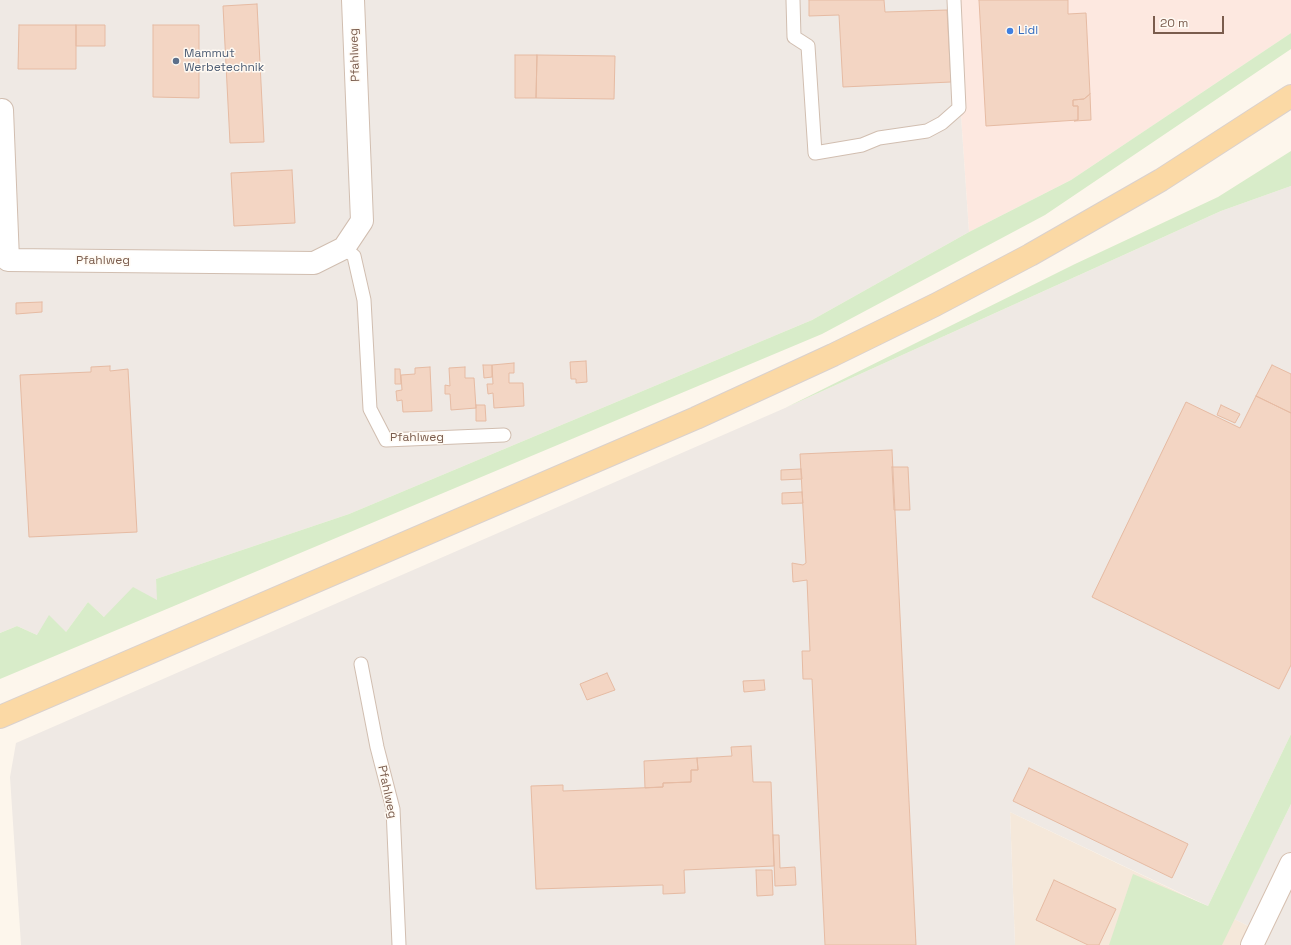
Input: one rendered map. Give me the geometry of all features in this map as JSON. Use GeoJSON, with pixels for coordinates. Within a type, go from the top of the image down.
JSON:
{"type":"FeatureCollection","features":[{"type":"Feature","properties":{"kind":"main road"},"geometry":{"type":"LineString","coordinates":[[0,717],[696,418],[833,355],[935,305],[1030,255],[1161,180],[1291,96]]}},
{"type":"Feature","properties":{"kind":"street","name":"Pfahlweg"},"geometry":{"type":"LineString","coordinates":[[2,110],[8,260],[314,263],[344,248],[362,221],[353,0]]}},
{"type":"Feature","properties":{"kind":"street"},"geometry":{"type":"LineString","coordinates":[[1252,945],[1286,889],[1291,864]]}},
{"type":"Feature","properties":{"kind":"lane"},"geometry":{"type":"LineString","coordinates":[[793,0],[794,36],[808,46],[815,153],[862,145],[879,138],[927,131],[942,124],[959,108],[954,0]]}},
{"type":"Feature","properties":{"kind":"lane","name":"Pfahlweg"},"geometry":{"type":"LineString","coordinates":[[344,248],[354,256],[364,300],[370,409],[386,440],[504,435]]}},
{"type":"Feature","properties":{"kind":"lane","name":"Pfahlweg"},"geometry":{"type":"LineString","coordinates":[[361,664],[377,746],[393,809],[399,945]]}},
{"type":"Feature","properties":{"kind":"shaded area"},"geometry":{"type":"Polygon","coordinates":[[[0,0],[953,0],[969,232],[812,320],[349,514],[156,579],[158,600],[104,617],[88,602],[66,632],[37,635],[17,626],[0,633],[0,0]]]}},
{"type":"Feature","properties":{"kind":"shaded area"},"geometry":{"type":"Polygon","coordinates":[[[953,0],[1291,0],[1291,33],[1071,180],[969,232],[953,0]]]}},
{"type":"Feature","properties":{"kind":"shaded area"},"geometry":{"type":"Polygon","coordinates":[[[1291,186],[1291,734],[1208,906],[1010,812],[1015,945],[21,945],[10,777],[16,743],[785,408],[1221,211],[1291,186]]]}},
{"type":"Feature","properties":{"kind":"shaded area"},"geometry":{"type":"Polygon","coordinates":[[[1291,804],[1291,945],[1248,945],[1255,929],[1234,919],[1291,804]]]}},
{"type":"Feature","properties":{"kind":"shaded area"},"geometry":{"type":"Polygon","coordinates":[[[1010,812],[1255,929],[1248,945],[1015,945],[1010,812]]]}},
{"type":"Feature","properties":{"kind":"green space"},"geometry":{"type":"Polygon","coordinates":[[[1291,33],[1291,49],[1045,215],[822,334],[0,679],[0,633],[17,626],[37,635],[49,615],[66,632],[88,602],[104,617],[133,587],[157,600],[156,579],[349,514],[812,320],[969,232],[1071,180],[1291,33]]]}},
{"type":"Feature","properties":{"kind":"green space"},"geometry":{"type":"Polygon","coordinates":[[[1291,151],[1291,186],[1221,211],[785,408],[1075,264],[1218,197],[1291,151]]]}},
{"type":"Feature","properties":{"kind":"green space"},"geometry":{"type":"Polygon","coordinates":[[[1291,734],[1291,804],[1222,945],[1109,945],[1133,874],[1208,906],[1291,734]]]}},
{"type":"Feature","properties":{"kind":"building"},"geometry":{"type":"Polygon","coordinates":[[[809,0],[884,0],[885,12],[947,10],[951,82],[843,87],[839,15],[809,16],[809,0]]]}},
{"type":"Feature","properties":{"kind":"building"},"geometry":{"type":"Polygon","coordinates":[[[979,0],[1068,0],[1068,14],[1086,13],[1090,94],[1084,99],[1073,100],[1073,106],[1078,106],[1078,120],[986,126],[979,0]]]}},
{"type":"Feature","properties":{"kind":"building"},"geometry":{"type":"Polygon","coordinates":[[[257,4],[264,142],[230,143],[223,6],[257,4]]]}},
{"type":"Feature","properties":{"kind":"building"},"geometry":{"type":"Polygon","coordinates":[[[19,25],[76,25],[76,69],[18,69],[19,25]]]}},
{"type":"Feature","properties":{"kind":"building"},"geometry":{"type":"Polygon","coordinates":[[[76,25],[105,25],[105,46],[76,46],[76,25]]]}},
{"type":"Feature","properties":{"kind":"building","name":"Mammut Werbetechnik"},"geometry":{"type":"Polygon","coordinates":[[[153,25],[199,25],[199,98],[153,97],[153,25]]]}},
{"type":"Feature","properties":{"kind":"building"},"geometry":{"type":"Polygon","coordinates":[[[515,55],[537,55],[536,98],[515,98],[515,55]]]}},
{"type":"Feature","properties":{"kind":"building"},"geometry":{"type":"Polygon","coordinates":[[[537,55],[615,56],[614,99],[536,98],[537,55]]]}},
{"type":"Feature","properties":{"kind":"building"},"geometry":{"type":"Polygon","coordinates":[[[1090,94],[1091,120],[1074,121],[1078,120],[1078,106],[1073,106],[1073,100],[1084,99],[1090,94]]]}},
{"type":"Feature","properties":{"kind":"building"},"geometry":{"type":"Polygon","coordinates":[[[292,170],[295,223],[234,226],[231,173],[292,170]]]}},
{"type":"Feature","properties":{"kind":"building"},"geometry":{"type":"Polygon","coordinates":[[[42,302],[42,312],[16,314],[16,303],[42,302]]]}},
{"type":"Feature","properties":{"kind":"building"},"geometry":{"type":"Polygon","coordinates":[[[586,361],[587,382],[576,383],[576,379],[571,379],[570,362],[586,361]]]}},
{"type":"Feature","properties":{"kind":"building"},"geometry":{"type":"Polygon","coordinates":[[[514,363],[514,373],[509,373],[509,383],[523,383],[524,406],[494,408],[493,393],[488,394],[487,384],[493,384],[492,365],[514,363]]]}},
{"type":"Feature","properties":{"kind":"building"},"geometry":{"type":"Polygon","coordinates":[[[483,365],[492,365],[492,377],[484,378],[483,365]]]}},
{"type":"Feature","properties":{"kind":"building"},"geometry":{"type":"Polygon","coordinates":[[[1272,365],[1291,374],[1291,413],[1256,396],[1272,365]]]}},
{"type":"Feature","properties":{"kind":"building"},"geometry":{"type":"Polygon","coordinates":[[[110,366],[110,371],[128,369],[137,532],[29,537],[20,375],[91,372],[91,367],[110,366]]]}},
{"type":"Feature","properties":{"kind":"building"},"geometry":{"type":"Polygon","coordinates":[[[430,367],[432,411],[403,412],[402,400],[397,401],[396,391],[402,390],[401,375],[415,374],[415,368],[430,367]]]}},
{"type":"Feature","properties":{"kind":"building"},"geometry":{"type":"Polygon","coordinates":[[[465,367],[465,378],[474,378],[476,408],[451,410],[450,394],[445,394],[445,385],[450,386],[449,368],[465,367]]]}},
{"type":"Feature","properties":{"kind":"building"},"geometry":{"type":"Polygon","coordinates":[[[395,369],[400,369],[401,384],[395,384],[395,369]]]}},
{"type":"Feature","properties":{"kind":"building"},"geometry":{"type":"Polygon","coordinates":[[[1256,396],[1291,413],[1291,665],[1279,689],[1092,597],[1186,402],[1240,428],[1256,396]]]}},
{"type":"Feature","properties":{"kind":"building"},"geometry":{"type":"Polygon","coordinates":[[[476,405],[485,405],[486,421],[476,421],[476,405]]]}},
{"type":"Feature","properties":{"kind":"building"},"geometry":{"type":"Polygon","coordinates":[[[1221,405],[1240,414],[1235,423],[1217,415],[1221,405]]]}},
{"type":"Feature","properties":{"kind":"building"},"geometry":{"type":"Polygon","coordinates":[[[892,450],[916,945],[825,945],[812,679],[803,679],[802,651],[810,651],[807,580],[793,582],[792,563],[803,565],[806,563],[800,454],[892,450]]]}},
{"type":"Feature","properties":{"kind":"building"},"geometry":{"type":"Polygon","coordinates":[[[892,467],[908,467],[910,510],[894,510],[892,467]]]}},
{"type":"Feature","properties":{"kind":"building"},"geometry":{"type":"Polygon","coordinates":[[[801,469],[802,479],[781,480],[781,470],[801,469]]]}},
{"type":"Feature","properties":{"kind":"building"},"geometry":{"type":"Polygon","coordinates":[[[802,492],[803,503],[782,504],[782,493],[802,492]]]}},
{"type":"Feature","properties":{"kind":"building"},"geometry":{"type":"Polygon","coordinates":[[[607,673],[615,690],[587,700],[580,684],[607,673]]]}},
{"type":"Feature","properties":{"kind":"building"},"geometry":{"type":"Polygon","coordinates":[[[764,680],[765,690],[744,692],[743,681],[764,680]]]}},
{"type":"Feature","properties":{"kind":"building"},"geometry":{"type":"Polygon","coordinates":[[[751,746],[753,782],[771,782],[774,866],[684,870],[685,893],[663,894],[663,885],[536,889],[531,786],[563,785],[563,791],[663,787],[663,783],[691,782],[691,770],[698,770],[697,758],[732,756],[731,747],[751,746]]]}},
{"type":"Feature","properties":{"kind":"building"},"geometry":{"type":"Polygon","coordinates":[[[697,758],[698,770],[691,770],[691,782],[663,783],[663,787],[645,788],[644,761],[697,758]]]}},
{"type":"Feature","properties":{"kind":"building"},"geometry":{"type":"Polygon","coordinates":[[[1029,768],[1188,844],[1172,878],[1013,801],[1029,768]]]}},
{"type":"Feature","properties":{"kind":"building"},"geometry":{"type":"Polygon","coordinates":[[[773,835],[779,835],[780,868],[795,867],[796,885],[775,886],[773,835]]]}},
{"type":"Feature","properties":{"kind":"building"},"geometry":{"type":"Polygon","coordinates":[[[756,870],[772,870],[773,895],[757,896],[756,870]]]}},
{"type":"Feature","properties":{"kind":"building"},"geometry":{"type":"Polygon","coordinates":[[[1054,880],[1116,909],[1099,945],[1088,945],[1036,920],[1054,880]]]}},
{"type":"Feature","properties":{"kind":"place","name":"Lidl"},"geometry":{"type":"Point","coordinates":[1010,31]}},
{"type":"Feature","properties":{"kind":"place","name":"Mammut Werbetechnik"},"geometry":{"type":"Point","coordinates":[176,61]}}]}
